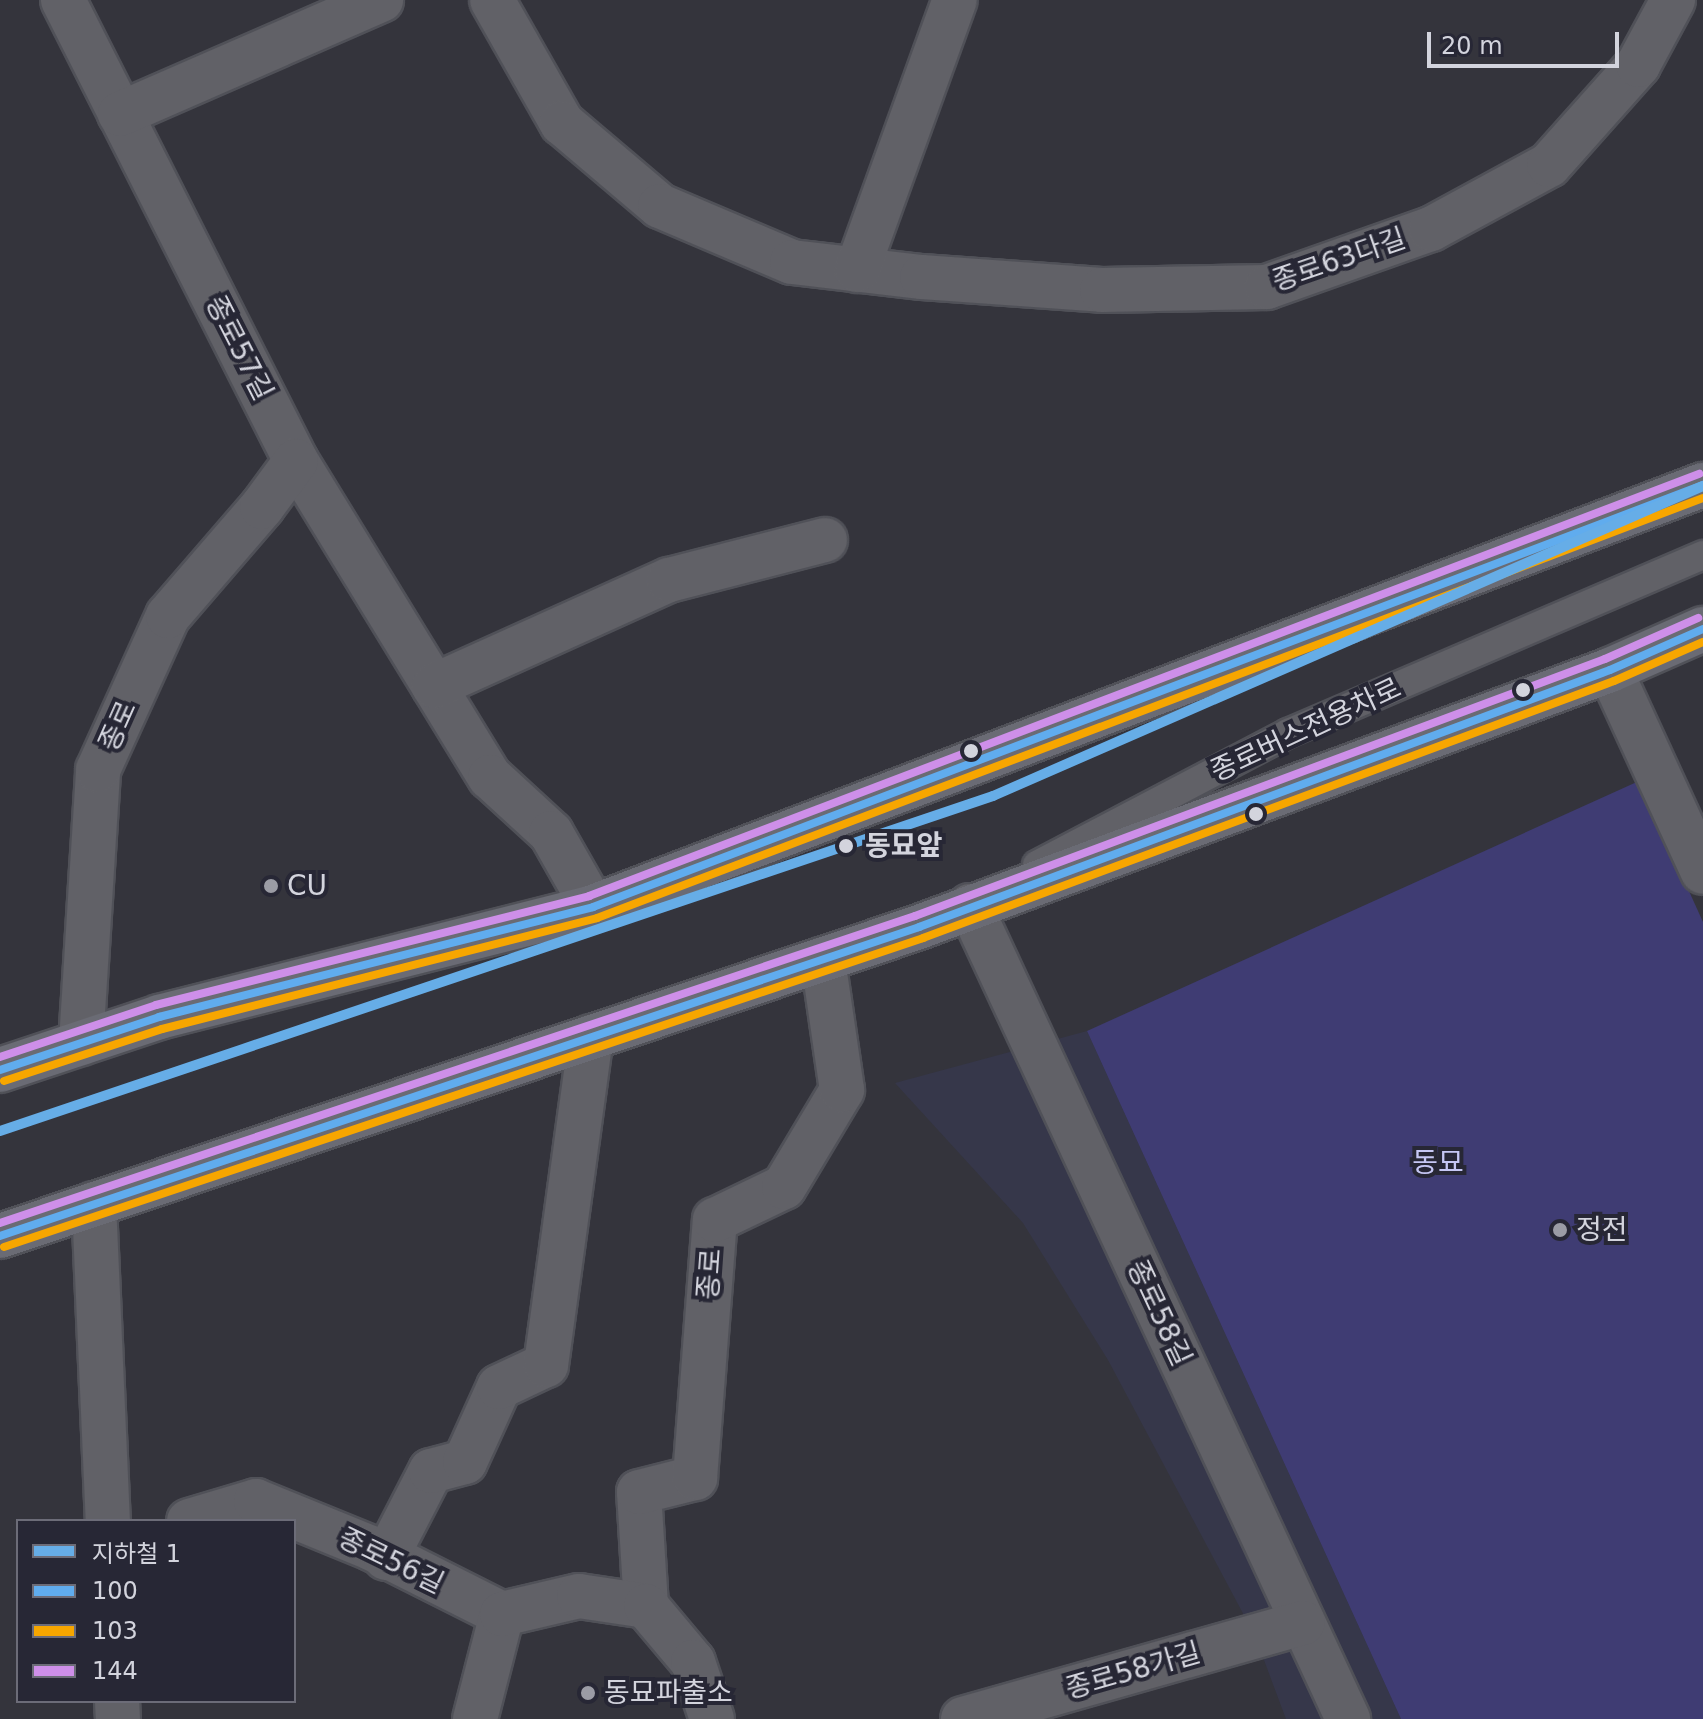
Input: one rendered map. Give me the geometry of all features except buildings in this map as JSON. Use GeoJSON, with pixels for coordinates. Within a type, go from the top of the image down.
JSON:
{"type":"FeatureCollection","features":[{"type":"Feature","properties":{"kind":"main road"},"geometry":{"type":"LineString","coordinates":[[0,1070],[159,1017],[593,907],[1703,485]]}},
{"type":"Feature","properties":{"kind":"main road"},"geometry":{"type":"LineString","coordinates":[[0,1236],[919,927],[1610,670],[1703,629]]}},
{"type":"Feature","properties":{"kind":"street","name":"종로57길"},"geometry":{"type":"LineString","coordinates":[[63,0],[296,461],[490,777],[551,833],[593,907]]}},
{"type":"Feature","properties":{"kind":"street"},"geometry":{"type":"LineString","coordinates":[[120,114],[381,0]]}},
{"type":"Feature","properties":{"kind":"street","name":"종로63다길"},"geometry":{"type":"LineString","coordinates":[[492,0],[562,123],[660,206],[792,262],[1102,290],[1267,287],[1431,229],[1549,165],[1638,65],[1673,0]]}},
{"type":"Feature","properties":{"kind":"street"},"geometry":{"type":"LineString","coordinates":[[857,270],[955,0]]}},
{"type":"Feature","properties":{"kind":"street","name":"종로"},"geometry":{"type":"LineString","coordinates":[[81,1043],[98,770],[168,616],[262,507],[296,461]]}},
{"type":"Feature","properties":{"kind":"street"},"geometry":{"type":"LineString","coordinates":[[434,686],[669,580],[825,540]]}},
{"type":"Feature","properties":{"kind":"street"},"geometry":{"type":"LineString","coordinates":[[1610,670],[1703,872]]}},
{"type":"Feature","properties":{"kind":"street","name":"종로58길"},"geometry":{"type":"LineString","coordinates":[[970,906],[1348,1719]]}},
{"type":"Feature","properties":{"kind":"street","name":"종로"},"geometry":{"type":"LineString","coordinates":[[646,1606],[639,1492],[695,1478],[715,1220],[784,1187],[842,1090],[823,959]]}},
{"type":"Feature","properties":{"kind":"street"},"geometry":{"type":"LineString","coordinates":[[386,1558],[431,1471],[465,1462],[499,1387],[546,1365],[591,1037]]}},
{"type":"Feature","properties":{"kind":"street"},"geometry":{"type":"LineString","coordinates":[[94,1204],[108,1519]]}},
{"type":"Feature","properties":{"kind":"street","name":"종로56길"},"geometry":{"type":"LineString","coordinates":[[196,1519],[256,1501],[386,1558],[502,1614]]}},
{"type":"Feature","properties":{"kind":"street"},"geometry":{"type":"LineString","coordinates":[[475,1719],[502,1614],[579,1596],[646,1606],[693,1662],[712,1719]]}},
{"type":"Feature","properties":{"kind":"street","name":"종로58가길"},"geometry":{"type":"LineString","coordinates":[[963,1719],[1303,1623]]}},
{"type":"Feature","properties":{"kind":"lane","name":"종로버스전용차로"},"geometry":{"type":"LineString","coordinates":[[919,927],[1288,733],[1703,555]]}},
{"type":"Feature","properties":{"kind":"shaded area"},"geometry":{"type":"Polygon","coordinates":[[[1087,1031],[1401,1719],[1286,1719],[1255,1636],[1108,1360],[1023,1223],[895,1083],[1087,1031]]]}},
{"type":"Feature","properties":{"kind":"green space","name":"동묘"},"geometry":{"type":"Polygon","coordinates":[[[1639,781],[1703,922],[1703,1719],[1401,1719],[1087,1031],[1639,781]]]}},
{"type":"Feature","properties":{"kind":"metro line","name":"1"},"geometry":{"type":"LineString","coordinates":[[0,1131],[993,796],[1703,486]]}},
{"type":"Feature","properties":{"kind":"transit line","name":"144"},"geometry":{"type":"LineString","coordinates":[[0,1057],[156,1005],[589,896],[1699,474]]}},
{"type":"Feature","properties":{"kind":"transit line","name":"100"},"geometry":{"type":"LineString","coordinates":[[0,1070],[159,1017],[593,907],[1703,485]]}},
{"type":"Feature","properties":{"kind":"transit line","name":"103"},"geometry":{"type":"LineString","coordinates":[[4,1081],[162,1029],[597,918],[1703,498]]}},
{"type":"Feature","properties":{"kind":"transit line","name":"144"},"geometry":{"type":"LineString","coordinates":[[0,1223],[915,916],[1605,659],[1698,618]]}},
{"type":"Feature","properties":{"kind":"transit line","name":"100"},"geometry":{"type":"LineString","coordinates":[[0,1236],[919,927],[1610,670],[1703,629]]}},
{"type":"Feature","properties":{"kind":"transit line","name":"103"},"geometry":{"type":"LineString","coordinates":[[4,1247],[923,938],[1614,681],[1703,642]]}},
{"type":"Feature","properties":{"kind":"place","name":"동묘앞"},"geometry":{"type":"Point","coordinates":[846,846]}},
{"type":"Feature","properties":{"kind":"place","name":"CU"},"geometry":{"type":"Point","coordinates":[271,886]}},
{"type":"Feature","properties":{"kind":"place","name":"정전"},"geometry":{"type":"Point","coordinates":[1560,1230]}},
{"type":"Feature","properties":{"kind":"place","name":"동묘파출소"},"geometry":{"type":"Point","coordinates":[588,1693]}}]}
